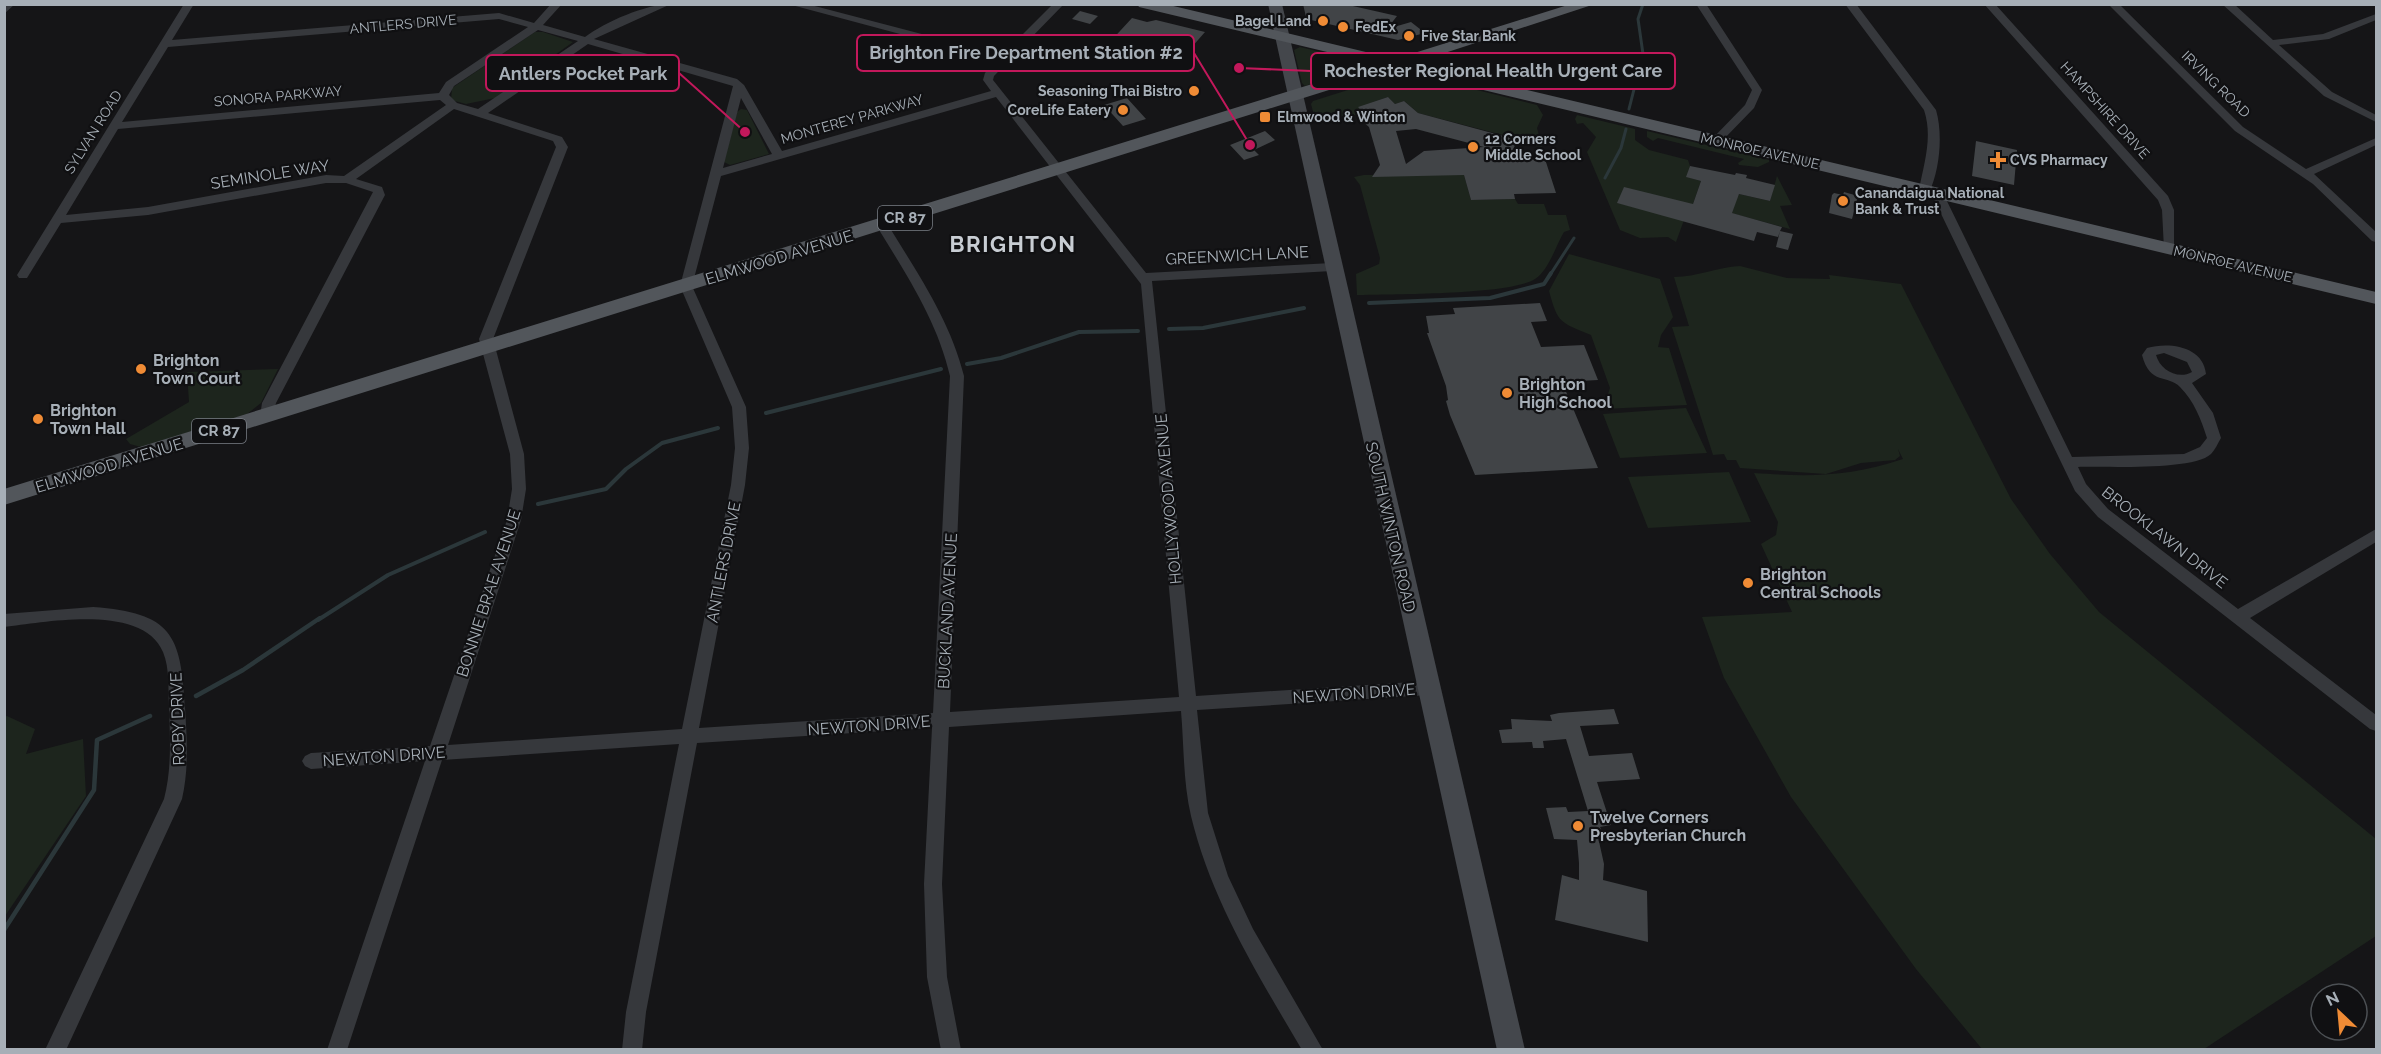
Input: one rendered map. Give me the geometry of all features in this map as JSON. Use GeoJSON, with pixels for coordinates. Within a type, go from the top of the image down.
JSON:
{"type":"FeatureCollection","features":[{"type":"Feature","properties":{"kind":"main road","name":"MONROE AVENUE"},"geometry":{"type":"LineString","coordinates":[[1144,4],[2376,298]]}},
{"type":"Feature","properties":{"kind":"main road","name":"SOUTH WINTON ROAD"},"geometry":{"type":"LineString","coordinates":[[1275,4],[1332,267],[1511,1050]]}},
{"type":"Feature","properties":{"kind":"main road","name":"ELMWOOD AVENUE"},"geometry":{"type":"LineString","coordinates":[[4,497],[1588,4]]}},
{"type":"Feature","properties":{"kind":"street"},"geometry":{"type":"LineString","coordinates":[[4,11],[10,4]]}},
{"type":"Feature","properties":{"kind":"street","name":"SYLVAN ROAD"},"geometry":{"type":"LineString","coordinates":[[23,275],[189,4]]}},
{"type":"Feature","properties":{"kind":"street"},"geometry":{"type":"LineString","coordinates":[[347,180],[453,105],[443,96],[445,89],[537,26],[557,4]]}},
{"type":"Feature","properties":{"kind":"street"},"geometry":{"type":"LineString","coordinates":[[480,113],[585,40],[613,25],[666,4]]}},
{"type":"Feature","properties":{"kind":"street"},"geometry":{"type":"LineString","coordinates":[[793,4],[1004,60]]}},
{"type":"Feature","properties":{"kind":"street","name":"HOLLYWOOD AVENUE"},"geometry":{"type":"LineString","coordinates":[[1059,4],[987,77],[1143,277],[1149,290],[1194,784],[1209,854],[1242,928],[1313,1050]]}},
{"type":"Feature","properties":{"kind":"street"},"geometry":{"type":"LineString","coordinates":[[1701,4],[1752,79],[1757,90],[1750,106],[1717,140]]}},
{"type":"Feature","properties":{"kind":"street"},"geometry":{"type":"LineString","coordinates":[[1850,4],[1924,99],[1934,116],[1936,130],[1931,192]]}},
{"type":"Feature","properties":{"kind":"street","name":"HAMPSHIRE DRIVE"},"geometry":{"type":"LineString","coordinates":[[1989,4],[2164,199],[2168,210],[2170,249]]}},
{"type":"Feature","properties":{"kind":"street","name":"IRVING ROAD"},"geometry":{"type":"LineString","coordinates":[[2113,4],[2239,129],[2307,173],[2376,238]]}},
{"type":"Feature","properties":{"kind":"street"},"geometry":{"type":"LineString","coordinates":[[2227,4],[2328,94],[2376,119]]}},
{"type":"Feature","properties":{"kind":"street","name":"ANTLERS DRIVE"},"geometry":{"type":"LineString","coordinates":[[165,44],[495,16],[537,26],[739,85]]}},
{"type":"Feature","properties":{"kind":"street"},"geometry":{"type":"LineString","coordinates":[[2270,43],[2325,37],[2376,17]]}},
{"type":"Feature","properties":{"kind":"street"},"geometry":{"type":"LineString","coordinates":[[739,85],[779,156]]}},
{"type":"Feature","properties":{"kind":"street"},"geometry":{"type":"LineString","coordinates":[[686,286],[739,85]]}},
{"type":"Feature","properties":{"kind":"street","name":"MONTEREY PARKWAY"},"geometry":{"type":"LineString","coordinates":[[714,174],[998,93]]}},
{"type":"Feature","properties":{"kind":"street","name":"SONORA PARKWAY"},"geometry":{"type":"LineString","coordinates":[[116,126],[443,96]]}},
{"type":"Feature","properties":{"kind":"street","name":"BONNIE BRAE AVENUE"},"geometry":{"type":"LineString","coordinates":[[337,1050],[518,504],[517,454],[486,339],[562,147],[558,139],[453,105]]}},
{"type":"Feature","properties":{"kind":"street"},"geometry":{"type":"LineString","coordinates":[[2307,173],[2376,141]]}},
{"type":"Feature","properties":{"kind":"street","name":"SEMINOLE WAY"},"geometry":{"type":"LineString","coordinates":[[57,220],[148,212],[315,180],[347,180],[375,188],[379,195],[269,403],[267,416]]}},
{"type":"Feature","properties":{"kind":"street","name":"BROOKLAWN DRIVE"},"geometry":{"type":"LineString","coordinates":[[1931,192],[2080,487],[2103,513],[2376,724]]}},
{"type":"Feature","properties":{"kind":"street","name":"BUCKLAND AVENUE"},"geometry":{"type":"LineString","coordinates":[[882,225],[938,319],[953,352],[957,376],[932,917],[937,977],[951,1050]]}},
{"type":"Feature","properties":{"kind":"street","name":"GREENWICH LANE"},"geometry":{"type":"LineString","coordinates":[[1143,277],[1332,267]]}},
{"type":"Feature","properties":{"kind":"street","name":"ANTLERS DRIVE"},"geometry":{"type":"LineString","coordinates":[[632,1050],[636,1012],[690,736],[742,448],[739,407],[686,286]]}},
{"type":"Feature","properties":{"kind":"street"},"geometry":{"type":"LineString","coordinates":[[2068,462],[2185,459],[2205,451],[2211,445],[2213,431],[2205,413],[2183,380]]}},
{"type":"Feature","properties":{"kind":"street"},"geometry":{"type":"LineString","coordinates":[[2238,617],[2376,535]]}},
{"type":"Feature","properties":{"kind":"street","name":"ROBY DRIVE"},"geometry":{"type":"LineString","coordinates":[[4,621],[85,614],[136,619],[158,632],[167,643],[175,667],[179,744],[176,788],[55,1050]]}},
{"type":"Feature","properties":{"kind":"street","name":"NEWTON DRIVE"},"geometry":{"type":"LineString","coordinates":[[311,761],[1428,688]]}},
{"type":"Feature","properties":{"kind":"shaded area"},"geometry":{"type":"Polygon","coordinates":[[[535,32],[543,32],[573,42],[495,98],[466,104],[451,100],[452,88],[535,32]]]}},
{"type":"Feature","properties":{"kind":"shaded area"},"geometry":{"type":"Polygon","coordinates":[[[1300,47],[1363,62],[1367,65],[1305,86],[1302,83],[1294,50],[1300,47]]]}},
{"type":"Feature","properties":{"kind":"shaded area"},"geometry":{"type":"Polygon","coordinates":[[[1405,72],[1537,105],[1543,115],[1537,128],[1542,147],[1516,143],[1518,139],[1418,113],[1404,101],[1395,104],[1388,97],[1359,107],[1364,113],[1339,116],[1316,123],[1311,104],[1313,101],[1405,72]]]}},
{"type":"Feature","properties":{"kind":"shaded area"},"geometry":{"type":"Polygon","coordinates":[[[741,109],[747,110],[769,154],[730,165],[724,162],[737,112],[741,109]]]}},
{"type":"Feature","properties":{"kind":"shaded area"},"geometry":{"type":"Polygon","coordinates":[[[1577,115],[1635,129],[1635,140],[1649,150],[1688,160],[1690,166],[1687,177],[1701,181],[1693,204],[1618,203],[1684,220],[1676,242],[1668,237],[1640,238],[1620,230],[1587,152],[1596,137],[1583,123],[1577,124],[1575,119],[1577,115]]]}},
{"type":"Feature","properties":{"kind":"shaded area"},"geometry":{"type":"Polygon","coordinates":[[[1647,131],[1769,160],[1769,162],[1758,167],[1739,165],[1738,163],[1744,159],[1658,138],[1653,141],[1647,137],[1647,131]]]}},
{"type":"Feature","properties":{"kind":"shaded area"},"geometry":{"type":"Polygon","coordinates":[[[1364,175],[1464,175],[1471,200],[1515,199],[1518,204],[1544,204],[1548,215],[1566,215],[1570,230],[1564,232],[1540,275],[1522,284],[1450,293],[1357,295],[1356,274],[1379,264],[1380,258],[1360,185],[1354,177],[1364,175]]]}},
{"type":"Feature","properties":{"kind":"shaded area"},"geometry":{"type":"Polygon","coordinates":[[[1777,176],[1792,205],[1780,206],[1790,229],[1727,212],[1739,194],[1770,201],[1777,176]]]}},
{"type":"Feature","properties":{"kind":"shaded area"},"geometry":{"type":"Polygon","coordinates":[[[1569,254],[1660,279],[1673,317],[1661,335],[1658,347],[1669,348],[1687,405],[1603,409],[1610,388],[1591,335],[1566,324],[1558,316],[1549,291],[1569,254]]]}},
{"type":"Feature","properties":{"kind":"shaded area"},"geometry":{"type":"Polygon","coordinates":[[[1740,266],[1787,278],[1830,279],[1829,275],[1901,284],[2011,499],[2050,554],[2099,612],[2376,839],[2376,936],[2204,1049],[1982,1049],[1916,969],[1791,797],[1724,678],[1702,617],[1792,612],[1761,544],[1776,535],[1778,522],[1754,473],[1794,475],[1829,474],[1865,469],[1903,459],[1898,449],[1900,456],[1895,460],[1861,463],[1826,474],[1740,468],[1736,460],[1727,460],[1724,454],[1713,455],[1672,327],[1689,326],[1674,277],[1740,266]]]}},
{"type":"Feature","properties":{"kind":"shaded area"},"geometry":{"type":"Polygon","coordinates":[[[278,369],[261,403],[247,414],[141,447],[130,444],[126,439],[189,402],[187,372],[278,369]]]}},
{"type":"Feature","properties":{"kind":"shaded area"},"geometry":{"type":"Polygon","coordinates":[[[1686,408],[1707,453],[1620,458],[1603,414],[1686,408]]]}},
{"type":"Feature","properties":{"kind":"shaded area"},"geometry":{"type":"Polygon","coordinates":[[[1729,472],[1751,522],[1648,528],[1628,477],[1729,472]]]}},
{"type":"Feature","properties":{"kind":"shaded area"},"geometry":{"type":"Polygon","coordinates":[[[7,716],[35,729],[26,754],[83,739],[86,796],[5,916],[4,717],[7,716]]]}},
{"type":"Feature","properties":{"kind":"building"},"geometry":{"type":"Polygon","coordinates":[[[1303,4],[1344,4],[1397,16],[1387,29],[1411,22],[1425,33],[1398,40],[1311,20],[1306,17],[1303,4]]]}},
{"type":"Feature","properties":{"kind":"building"},"geometry":{"type":"Polygon","coordinates":[[[1080,11],[1098,16],[1090,24],[1072,19],[1080,11]]]}},
{"type":"Feature","properties":{"kind":"building"},"geometry":{"type":"Polygon","coordinates":[[[1132,18],[1147,22],[1156,20],[1205,32],[1184,56],[1135,45],[1118,62],[1096,57],[1132,18]]]}},
{"type":"Feature","properties":{"kind":"building","name":"12 Corners Middle School"},"geometry":{"type":"Polygon","coordinates":[[[1388,97],[1395,104],[1404,101],[1418,113],[1518,140],[1507,160],[1545,159],[1556,193],[1514,194],[1515,199],[1471,200],[1464,175],[1372,177],[1380,165],[1369,127],[1356,116],[1364,113],[1358,107],[1388,97]],[[1416,129],[1396,131],[1406,164],[1424,151],[1484,147],[1416,129]]]}},
{"type":"Feature","properties":{"kind":"building","name":"CoreLife Eatery"},"geometry":{"type":"Polygon","coordinates":[[[1127,98],[1146,119],[1123,126],[1104,105],[1127,98]]]}},
{"type":"Feature","properties":{"kind":"building"},"geometry":{"type":"Polygon","coordinates":[[[1265,131],[1275,140],[1254,150],[1259,155],[1244,160],[1230,145],[1265,131]]]}},
{"type":"Feature","properties":{"kind":"building","name":"CVS Pharmacy"},"geometry":{"type":"Polygon","coordinates":[[[1976,141],[2017,150],[2014,185],[1972,176],[1976,141]]]}},
{"type":"Feature","properties":{"kind":"building"},"geometry":{"type":"Polygon","coordinates":[[[1690,166],[1735,175],[1736,173],[1747,175],[1746,178],[1775,185],[1770,201],[1739,194],[1732,213],[1782,227],[1778,237],[1757,232],[1754,241],[1617,203],[1624,187],[1693,204],[1701,181],[1686,177],[1690,166]]]}},
{"type":"Feature","properties":{"kind":"building","name":"Canandaigua National Bank & Trust"},"geometry":{"type":"Polygon","coordinates":[[[1844,192],[1858,196],[1852,219],[1829,213],[1832,195],[1834,193],[1843,195],[1844,192]]]}},
{"type":"Feature","properties":{"kind":"building"},"geometry":{"type":"Polygon","coordinates":[[[1780,231],[1793,234],[1788,250],[1776,247],[1780,231]]]}},
{"type":"Feature","properties":{"kind":"building","name":"Brighton High School"},"geometry":{"type":"Polygon","coordinates":[[[1540,303],[1547,321],[1531,322],[1541,347],[1584,345],[1598,380],[1562,382],[1598,468],[1475,475],[1450,415],[1446,401],[1448,400],[1446,386],[1427,333],[1429,333],[1426,316],[1455,314],[1453,308],[1540,303]]]}},
{"type":"Feature","properties":{"kind":"building","name":"Twelve Corners Presbyterian Church"},"geometry":{"type":"Polygon","coordinates":[[[1614,709],[1619,724],[1580,726],[1589,756],[1632,753],[1640,779],[1597,782],[1611,825],[1600,827],[1604,836],[1598,837],[1604,864],[1603,880],[1647,891],[1648,942],[1555,920],[1562,875],[1579,880],[1579,863],[1577,840],[1554,839],[1546,808],[1566,807],[1568,812],[1588,811],[1566,739],[1543,741],[1544,748],[1533,748],[1532,742],[1502,743],[1499,730],[1512,729],[1511,719],[1552,721],[1550,715],[1559,713],[1614,709]]]}},
{"type":"Feature","properties":{"kind":"waterway"},"geometry":{"type":"LineString","coordinates":[[1629,109],[1643,54],[1638,19],[1643,4]]}},
{"type":"Feature","properties":{"kind":"waterway"},"geometry":{"type":"LineString","coordinates":[[1605,178],[1621,148],[1626,129]]}},
{"type":"Feature","properties":{"kind":"waterway"},"geometry":{"type":"LineString","coordinates":[[1550,275],[1574,238]]}},
{"type":"Feature","properties":{"kind":"waterway"},"geometry":{"type":"LineString","coordinates":[[1369,303],[1490,298],[1544,284],[1551,273]]}},
{"type":"Feature","properties":{"kind":"waterway"},"geometry":{"type":"LineString","coordinates":[[1169,329],[1203,328],[1304,308]]}},
{"type":"Feature","properties":{"kind":"waterway"},"geometry":{"type":"LineString","coordinates":[[967,364],[1001,358],[1079,332],[1138,331]]}},
{"type":"Feature","properties":{"kind":"waterway"},"geometry":{"type":"LineString","coordinates":[[766,413],[941,369]]}},
{"type":"Feature","properties":{"kind":"waterway"},"geometry":{"type":"LineString","coordinates":[[538,504],[606,489],[626,469],[662,443],[718,428]]}},
{"type":"Feature","properties":{"kind":"waterway"},"geometry":{"type":"LineString","coordinates":[[318,620],[388,575],[485,532]]}},
{"type":"Feature","properties":{"kind":"waterway"},"geometry":{"type":"LineString","coordinates":[[196,696],[243,670],[320,618]]}},
{"type":"Feature","properties":{"kind":"waterway"},"geometry":{"type":"LineString","coordinates":[[4,930],[94,790],[97,740],[150,716]]}},
{"type":"Feature","properties":{"kind":"place","name":"Bagel Land"},"geometry":{"type":"Point","coordinates":[1323,21]}},
{"type":"Feature","properties":{"kind":"place","name":"FedEx"},"geometry":{"type":"Point","coordinates":[1343,27]}},
{"type":"Feature","properties":{"kind":"place","name":"Five Star Bank"},"geometry":{"type":"Point","coordinates":[1409,36]}},
{"type":"Feature","properties":{"kind":"place","name":"Rochester Regional Health Urgent Care"},"geometry":{"type":"Point","coordinates":[1239,68]}},
{"type":"Feature","properties":{"kind":"place","name":"Seasoning Thai Bistro"},"geometry":{"type":"Point","coordinates":[1194,91]}},
{"type":"Feature","properties":{"kind":"place","name":"CoreLife Eatery"},"geometry":{"type":"Point","coordinates":[1123,110]}},
{"type":"Feature","properties":{"kind":"place","name":"Elmwood & Winton"},"geometry":{"type":"Point","coordinates":[1265,117]}},
{"type":"Feature","properties":{"kind":"place","name":"Antlers Pocket Park"},"geometry":{"type":"Point","coordinates":[745,132]}},
{"type":"Feature","properties":{"kind":"place","name":"Brighton Fire Department Station #2"},"geometry":{"type":"Point","coordinates":[1250,145]}},
{"type":"Feature","properties":{"kind":"place","name":"12 Corners Middle School"},"geometry":{"type":"Point","coordinates":[1473,147]}},
{"type":"Feature","properties":{"kind":"place","name":"CVS Pharmacy"},"geometry":{"type":"Point","coordinates":[1998,160]}},
{"type":"Feature","properties":{"kind":"place","name":"Canandaigua National Bank & Trust"},"geometry":{"type":"Point","coordinates":[1843,201]}},
{"type":"Feature","properties":{"kind":"place","name":"Brighton Town Court"},"geometry":{"type":"Point","coordinates":[141,369]}},
{"type":"Feature","properties":{"kind":"place","name":"Brighton High School"},"geometry":{"type":"Point","coordinates":[1507,393]}},
{"type":"Feature","properties":{"kind":"place","name":"Brighton Town Hall"},"geometry":{"type":"Point","coordinates":[38,419]}},
{"type":"Feature","properties":{"kind":"place","name":"Brighton Central Schools"},"geometry":{"type":"Point","coordinates":[1748,583]}},
{"type":"Feature","properties":{"kind":"place","name":"Twelve Corners Presbyterian Church"},"geometry":{"type":"Point","coordinates":[1578,826]}},
{"type":"Feature","properties":{"kind":"district","name":"BRIGHTON"},"geometry":{"type":"Point","coordinates":[1013,244]}}]}
